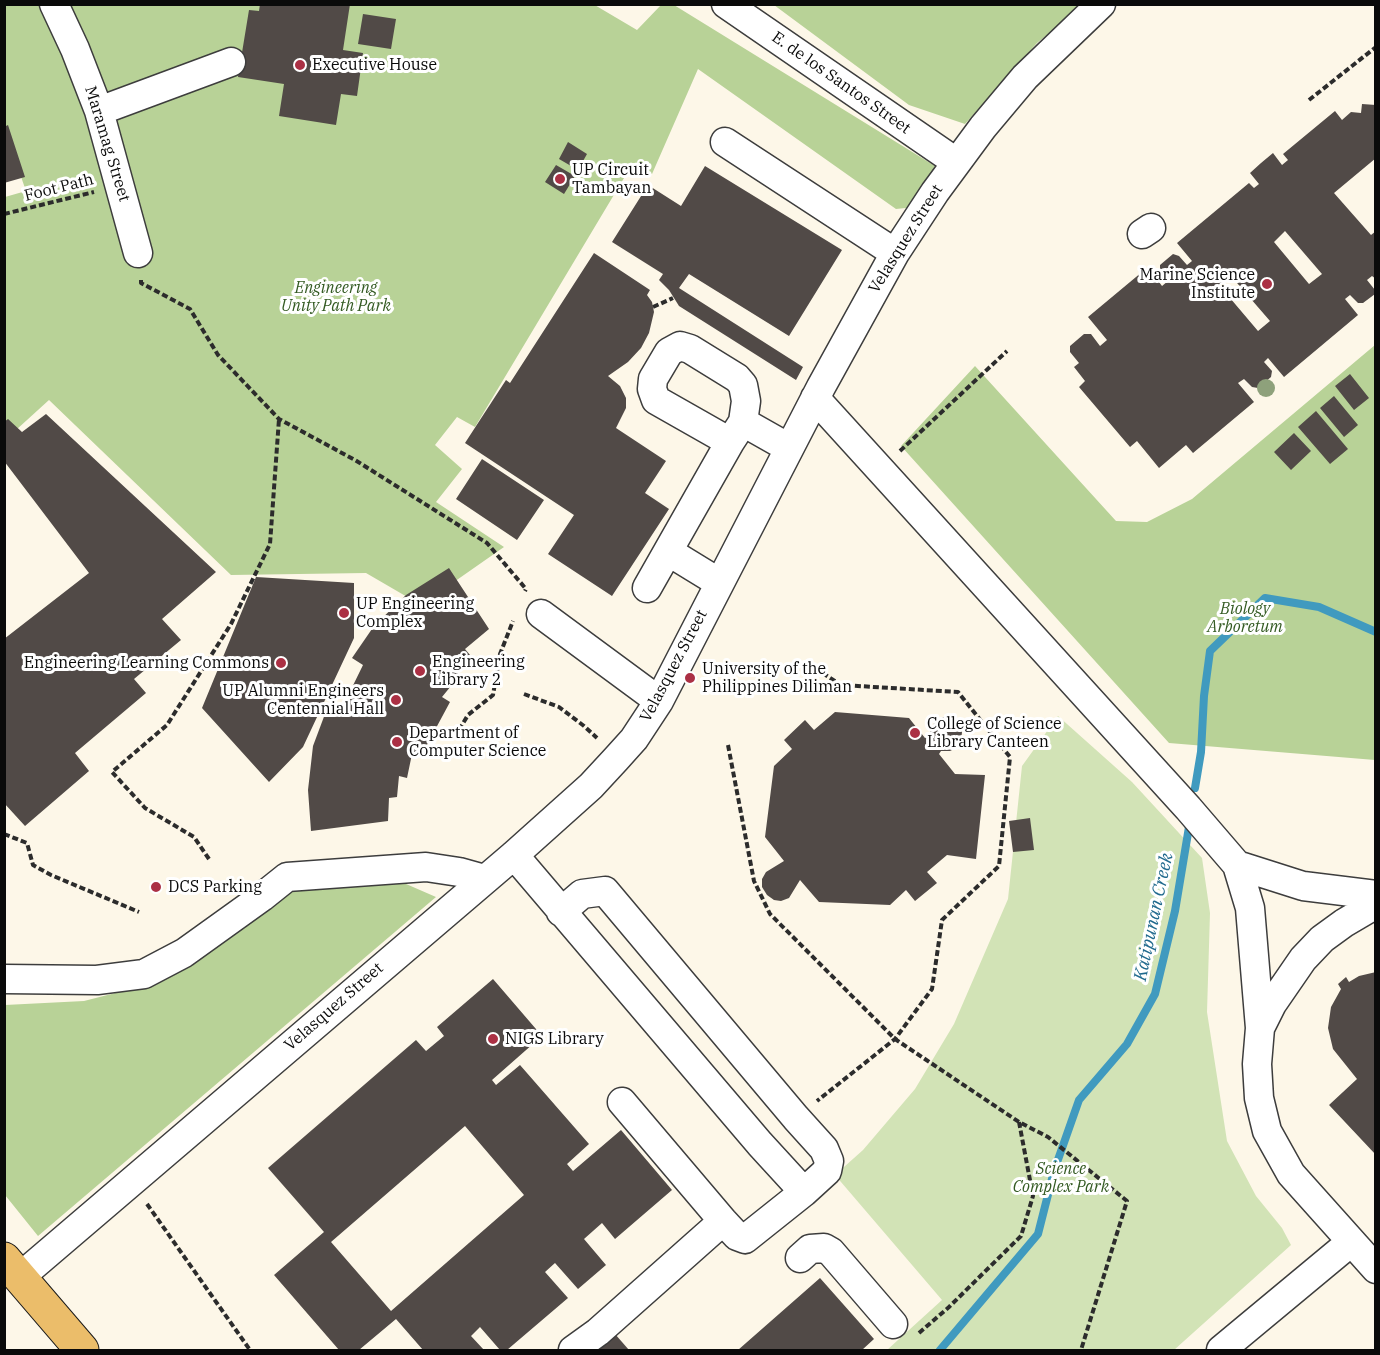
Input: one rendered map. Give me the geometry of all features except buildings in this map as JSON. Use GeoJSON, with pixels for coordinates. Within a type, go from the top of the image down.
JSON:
{"type":"FeatureCollection","features":[{"type":"Feature","properties":{"kind":"main road"},"geometry":{"type":"LineString","coordinates":[[12,1268],[82,1350]]}},
{"type":"Feature","properties":{"kind":"street","name":"Maramag Street"},"geometry":{"type":"LineString","coordinates":[[54,4],[75,49],[99,111],[138,253]]}},
{"type":"Feature","properties":{"kind":"street","name":"E. de los Santos Street"},"geometry":{"type":"LineString","coordinates":[[726,4],[956,162]]}},
{"type":"Feature","properties":{"kind":"street","name":"Velasquez Street"},"geometry":{"type":"LineString","coordinates":[[12,1268],[131,1182],[514,855],[591,786],[634,739],[658,701],[815,398],[895,253],[956,162],[1025,77],[1101,4]]}},
{"type":"Feature","properties":{"kind":"street"},"geometry":{"type":"LineString","coordinates":[[99,111],[231,62]]}},
{"type":"Feature","properties":{"kind":"street"},"geometry":{"type":"LineString","coordinates":[[725,142],[895,253]]}},
{"type":"Feature","properties":{"kind":"street"},"geometry":{"type":"LineString","coordinates":[[647,588],[737,432],[746,401],[743,385],[737,378],[690,349],[680,346],[669,351],[653,379],[653,395],[656,400],[737,432],[789,448]]}},
{"type":"Feature","properties":{"kind":"street"},"geometry":{"type":"LineString","coordinates":[[815,398],[1237,864],[1250,908],[1260,1028],[1257,1064],[1259,1098],[1267,1131],[1291,1174],[1376,1269]]}},
{"type":"Feature","properties":{"kind":"street"},"geometry":{"type":"LineString","coordinates":[[669,552],[718,582]]}},
{"type":"Feature","properties":{"kind":"street"},"geometry":{"type":"LineString","coordinates":[[527,608],[658,701]]}},
{"type":"Feature","properties":{"kind":"street"},"geometry":{"type":"LineString","coordinates":[[514,855],[804,1192]]}},
{"type":"Feature","properties":{"kind":"street"},"geometry":{"type":"LineString","coordinates":[[1237,864],[1303,886],[1376,895]]}},
{"type":"Feature","properties":{"kind":"street"},"geometry":{"type":"LineString","coordinates":[[4,979],[97,980],[144,974],[184,953],[287,877],[426,867],[484,879]]}},
{"type":"Feature","properties":{"kind":"street"},"geometry":{"type":"LineString","coordinates":[[561,912],[582,894],[605,891],[824,1149],[829,1161],[827,1171],[745,1239],[737,1236],[723,1221],[622,1102]]}},
{"type":"Feature","properties":{"kind":"street"},"geometry":{"type":"LineString","coordinates":[[1260,1028],[1272,1004],[1303,959],[1322,939],[1376,904]]}},
{"type":"Feature","properties":{"kind":"street"},"geometry":{"type":"LineString","coordinates":[[573,1350],[598,1332],[723,1221]]}},
{"type":"Feature","properties":{"kind":"street"},"geometry":{"type":"LineString","coordinates":[[1221,1350],[1351,1242]]}},
{"type":"Feature","properties":{"kind":"street"},"geometry":{"type":"LineString","coordinates":[[800,1258],[810,1249],[824,1248],[831,1252],[905,1330]]}},
{"type":"Feature","properties":{"kind":"path"},"geometry":{"type":"LineString","coordinates":[[1309,100],[1376,46]]}},
{"type":"Feature","properties":{"kind":"path","name":"Foot Path"},"geometry":{"type":"LineString","coordinates":[[4,214],[120,185]]}},
{"type":"Feature","properties":{"kind":"path"},"geometry":{"type":"LineString","coordinates":[[138,253],[141,283],[190,309],[218,355],[279,419],[355,460],[487,543],[526,589],[527,608],[500,654],[493,695],[468,715],[459,730]]}},
{"type":"Feature","properties":{"kind":"path"},"geometry":{"type":"LineString","coordinates":[[653,307],[673,298]]}},
{"type":"Feature","properties":{"kind":"path"},"geometry":{"type":"LineString","coordinates":[[880,470],[1007,351]]}},
{"type":"Feature","properties":{"kind":"path"},"geometry":{"type":"LineString","coordinates":[[209,860],[194,837],[145,808],[112,772],[167,725],[231,624],[270,544],[279,419]]}},
{"type":"Feature","properties":{"kind":"path"},"geometry":{"type":"LineString","coordinates":[[796,1118],[895,1039],[932,989],[942,920],[999,866],[1010,757],[958,692],[841,685],[815,668]]}},
{"type":"Feature","properties":{"kind":"path"},"geometry":{"type":"LineString","coordinates":[[524,694],[559,707],[584,726],[616,759]]}},
{"type":"Feature","properties":{"kind":"path"},"geometry":{"type":"LineString","coordinates":[[728,745],[754,881],[770,914],[895,1039],[1019,1122],[1048,1137],[1127,1202],[1081,1350]]}},
{"type":"Feature","properties":{"kind":"path"},"geometry":{"type":"LineString","coordinates":[[4,834],[27,843],[33,865],[51,875],[139,912]]}},
{"type":"Feature","properties":{"kind":"path"},"geometry":{"type":"LineString","coordinates":[[905,1330],[949,1307],[1020,1236],[1033,1196],[1019,1122]]}},
{"type":"Feature","properties":{"kind":"path"},"geometry":{"type":"LineString","coordinates":[[131,1182],[250,1350]]}},
{"type":"Feature","properties":{"kind":"green space","name":"Engineering Unity Path Park"},"geometry":{"type":"Polygon","coordinates":[[[593,4],[637,30],[661,5],[674,5],[935,166],[915,207],[896,209],[698,69],[652,174],[633,163],[475,427],[457,417],[435,445],[462,469],[436,502],[504,547],[421,605],[366,573],[231,575],[49,400],[5,440],[5,197],[26,191],[5,131],[5,5],[593,4]]]}},
{"type":"Feature","properties":{"kind":"green space"},"geometry":{"type":"Polygon","coordinates":[[[774,5],[1083,5],[1037,43],[965,124],[909,105],[774,5]]]}},
{"type":"Feature","properties":{"kind":"green space","name":"Biology Arboretum"},"geometry":{"type":"Polygon","coordinates":[[[1375,345],[1375,760],[1169,743],[901,446],[975,366],[1116,521],[1147,522],[1192,499],[1375,345]]]}},
{"type":"Feature","properties":{"kind":"green space","name":"Science Complex Park"},"geometry":{"type":"Polygon","coordinates":[[[1058,716],[1132,782],[1202,858],[1210,913],[1207,1012],[1227,1141],[1256,1196],[1282,1228],[1291,1245],[1174,1350],[887,1350],[942,1300],[835,1175],[863,1150],[915,1089],[954,1024],[1008,899],[1022,766],[1058,716]]]}},
{"type":"Feature","properties":{"kind":"green space"},"geometry":{"type":"Polygon","coordinates":[[[390,877],[436,897],[38,1236],[5,1195],[5,1005],[84,1001],[139,987],[285,888],[390,877]]]}},
{"type":"Feature","properties":{"kind":"waterway","name":"Katipunan Creek"},"geometry":{"type":"LineString","coordinates":[[1195,788],[1201,752],[1204,696],[1210,651],[1265,598],[1319,607],[1376,632]]}},
{"type":"Feature","properties":{"kind":"waterway","name":"Katipunan Creek"},"geometry":{"type":"LineString","coordinates":[[940,1350],[1038,1234],[1054,1171],[1079,1100],[1127,1044],[1155,994],[1175,911],[1190,821]]}},
{"type":"Feature","properties":{"kind":"place","name":"Executive House"},"geometry":{"type":"Point","coordinates":[300,65]}},
{"type":"Feature","properties":{"kind":"place","name":"UP Circuit Tambayan"},"geometry":{"type":"Point","coordinates":[560,179]}},
{"type":"Feature","properties":{"kind":"place","name":"Marine Science Institute"},"geometry":{"type":"Point","coordinates":[1267,284]}},
{"type":"Feature","properties":{"kind":"place","name":"UP Engineering Complex"},"geometry":{"type":"Point","coordinates":[344,613]}},
{"type":"Feature","properties":{"kind":"place","name":"Engineering Learning Commons"},"geometry":{"type":"Point","coordinates":[281,663]}},
{"type":"Feature","properties":{"kind":"place","name":"Engineering Library 2"},"geometry":{"type":"Point","coordinates":[420,671]}},
{"type":"Feature","properties":{"kind":"place","name":"University of the Philippines Diliman"},"geometry":{"type":"Point","coordinates":[690,678]}},
{"type":"Feature","properties":{"kind":"place","name":"UP Alumni Engineers Centennial Hall"},"geometry":{"type":"Point","coordinates":[396,700]}},
{"type":"Feature","properties":{"kind":"place","name":"College of Science Library Canteen"},"geometry":{"type":"Point","coordinates":[915,733]}},
{"type":"Feature","properties":{"kind":"place","name":"Department of Computer Science"},"geometry":{"type":"Point","coordinates":[397,742]}},
{"type":"Feature","properties":{"kind":"place","name":"DCS Parking"},"geometry":{"type":"Point","coordinates":[156,887]}},
{"type":"Feature","properties":{"kind":"place","name":"NIGS Library"},"geometry":{"type":"Point","coordinates":[493,1039]}}]}
